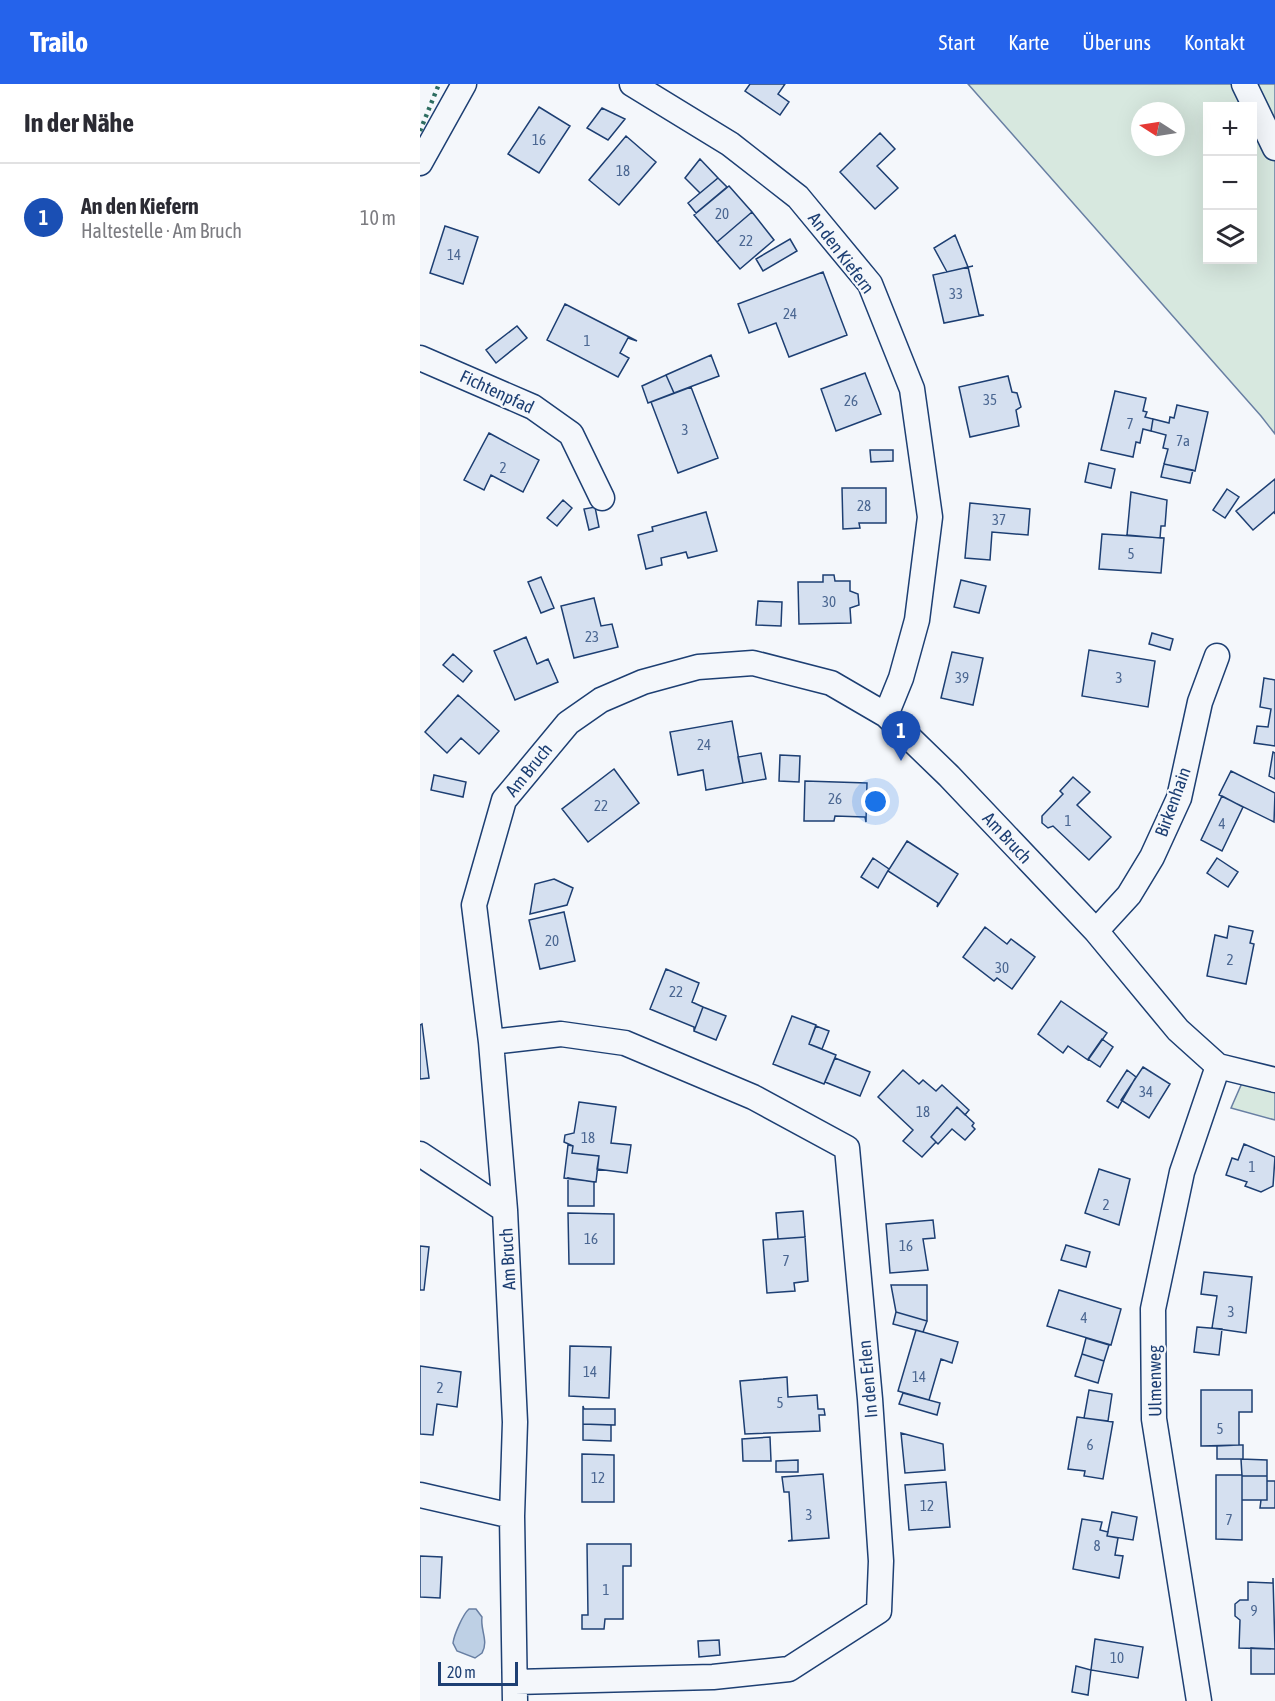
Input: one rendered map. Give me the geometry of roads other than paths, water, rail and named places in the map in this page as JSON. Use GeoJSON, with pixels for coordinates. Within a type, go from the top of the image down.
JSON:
{"type":"FeatureCollection","features":[{"type":"Feature","properties":{"kind":"street"},"geometry":{"type":"LineString","coordinates":[[420,163],[464,84]]}},
{"type":"Feature","properties":{"kind":"street","name":"An den Kiefern"},"geometry":{"type":"LineString","coordinates":[[632,84],[730,144],[798,196],[870,284],[912,389],[930,517],[917,620],[901,678],[886,715]]}},
{"type":"Feature","properties":{"kind":"street"},"geometry":{"type":"LineString","coordinates":[[1244,84],[1275,148]]}},
{"type":"Feature","properties":{"kind":"street","name":"Fichtenpfad"},"geometry":{"type":"LineString","coordinates":[[420,358],[533,407],[571,434],[602,498]]}},
{"type":"Feature","properties":{"kind":"street","name":"Birkenhain"},"geometry":{"type":"LineString","coordinates":[[1096,931],[1129,896],[1152,857],[1179,798],[1200,702],[1217,657]]}},
{"type":"Feature","properties":{"kind":"street","name":"Am Bruch"},"geometry":{"type":"LineString","coordinates":[[515,1691],[512,1516],[515,1422],[505,1210],[491,1042],[474,905],[488,848],[504,800],[568,723],[601,700],[643,682],[698,667],[753,663],[831,683],[886,715],[949,776],[1096,931],[1178,1030],[1218,1066],[1275,1080]]}},
{"type":"Feature","properties":{"kind":"street","name":"In den Erlen"},"geometry":{"type":"LineString","coordinates":[[491,1042],[561,1034],[625,1043],[753,1097],[847,1148],[870,1399],[881,1561],[879,1611],[789,1669],[713,1677],[515,1691]]}},
{"type":"Feature","properties":{"kind":"street","name":"Ulmenweg"},"geometry":{"type":"LineString","coordinates":[[1199,1701],[1154,1419],[1153,1309],[1182,1172],[1218,1066]]}},
{"type":"Feature","properties":{"kind":"street"},"geometry":{"type":"LineString","coordinates":[[420,1154],[505,1210]]}},
{"type":"Feature","properties":{"kind":"street"},"geometry":{"type":"LineString","coordinates":[[420,1495],[512,1516]]}},
{"type":"Feature","properties":{"kind":"water"},"geometry":{"type":"Polygon","coordinates":[[[469,1609],[476,1609],[482,1617],[485,1640],[482,1653],[475,1658],[457,1651],[453,1643],[459,1625],[469,1609]]]}},
{"type":"Feature","properties":{"kind":"place","name":"An den Kiefern"},"geometry":{"type":"Point","coordinates":[901,761]}}]}
